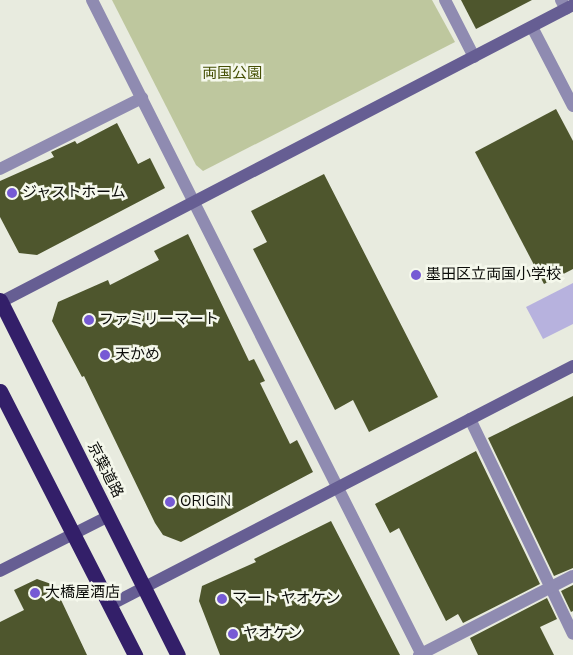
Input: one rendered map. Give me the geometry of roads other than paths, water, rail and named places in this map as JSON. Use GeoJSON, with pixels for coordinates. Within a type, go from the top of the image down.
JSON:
{"type":"FeatureCollection","features":[{"type":"Feature","properties":{"kind":"highway","name":"京葉道路"},"geometry":{"type":"LineString","coordinates":[[0,301],[178,655]]}},
{"type":"Feature","properties":{"kind":"highway"},"geometry":{"type":"LineString","coordinates":[[0,391],[135,655]]}},
{"type":"Feature","properties":{"kind":"street"},"geometry":{"type":"LineString","coordinates":[[92,0],[421,655],[573,576]]}},
{"type":"Feature","properties":{"kind":"street"},"geometry":{"type":"LineString","coordinates":[[445,0],[474,57]]}},
{"type":"Feature","properties":{"kind":"street"},"geometry":{"type":"LineString","coordinates":[[0,301],[532,27],[567,5]]}},
{"type":"Feature","properties":{"kind":"street"},"geometry":{"type":"LineString","coordinates":[[532,27],[573,106]]}},
{"type":"Feature","properties":{"kind":"street"},"geometry":{"type":"LineString","coordinates":[[0,169],[142,98]]}},
{"type":"Feature","properties":{"kind":"street"},"geometry":{"type":"LineString","coordinates":[[110,605],[573,366]]}},
{"type":"Feature","properties":{"kind":"street"},"geometry":{"type":"LineString","coordinates":[[470,420],[573,634]]}},
{"type":"Feature","properties":{"kind":"street"},"geometry":{"type":"LineString","coordinates":[[0,571],[109,516]]}},
{"type":"Feature","properties":{"kind":"place","name":"ジャストホーム"},"geometry":{"type":"Point","coordinates":[12,193]}},
{"type":"Feature","properties":{"kind":"place","name":"墨田区立両国小学校"},"geometry":{"type":"Point","coordinates":[416,275]}},
{"type":"Feature","properties":{"kind":"place","name":"ファミリーマート"},"geometry":{"type":"Point","coordinates":[89,320]}},
{"type":"Feature","properties":{"kind":"place","name":"天かめ"},"geometry":{"type":"Point","coordinates":[105,355]}},
{"type":"Feature","properties":{"kind":"place","name":"ORIGIN"},"geometry":{"type":"Point","coordinates":[170,502]}},
{"type":"Feature","properties":{"kind":"place","name":"大橋屋酒店"},"geometry":{"type":"Point","coordinates":[35,593]}},
{"type":"Feature","properties":{"kind":"place","name":"マート ヤオケン"},"geometry":{"type":"Point","coordinates":[222,599]}},
{"type":"Feature","properties":{"kind":"place","name":"ヤオケン"},"geometry":{"type":"Point","coordinates":[233,634]}},
{"type":"Feature","properties":{"kind":"park label","name":"両国公園"},"geometry":{"type":"Point","coordinates":[232,74]}}]}
